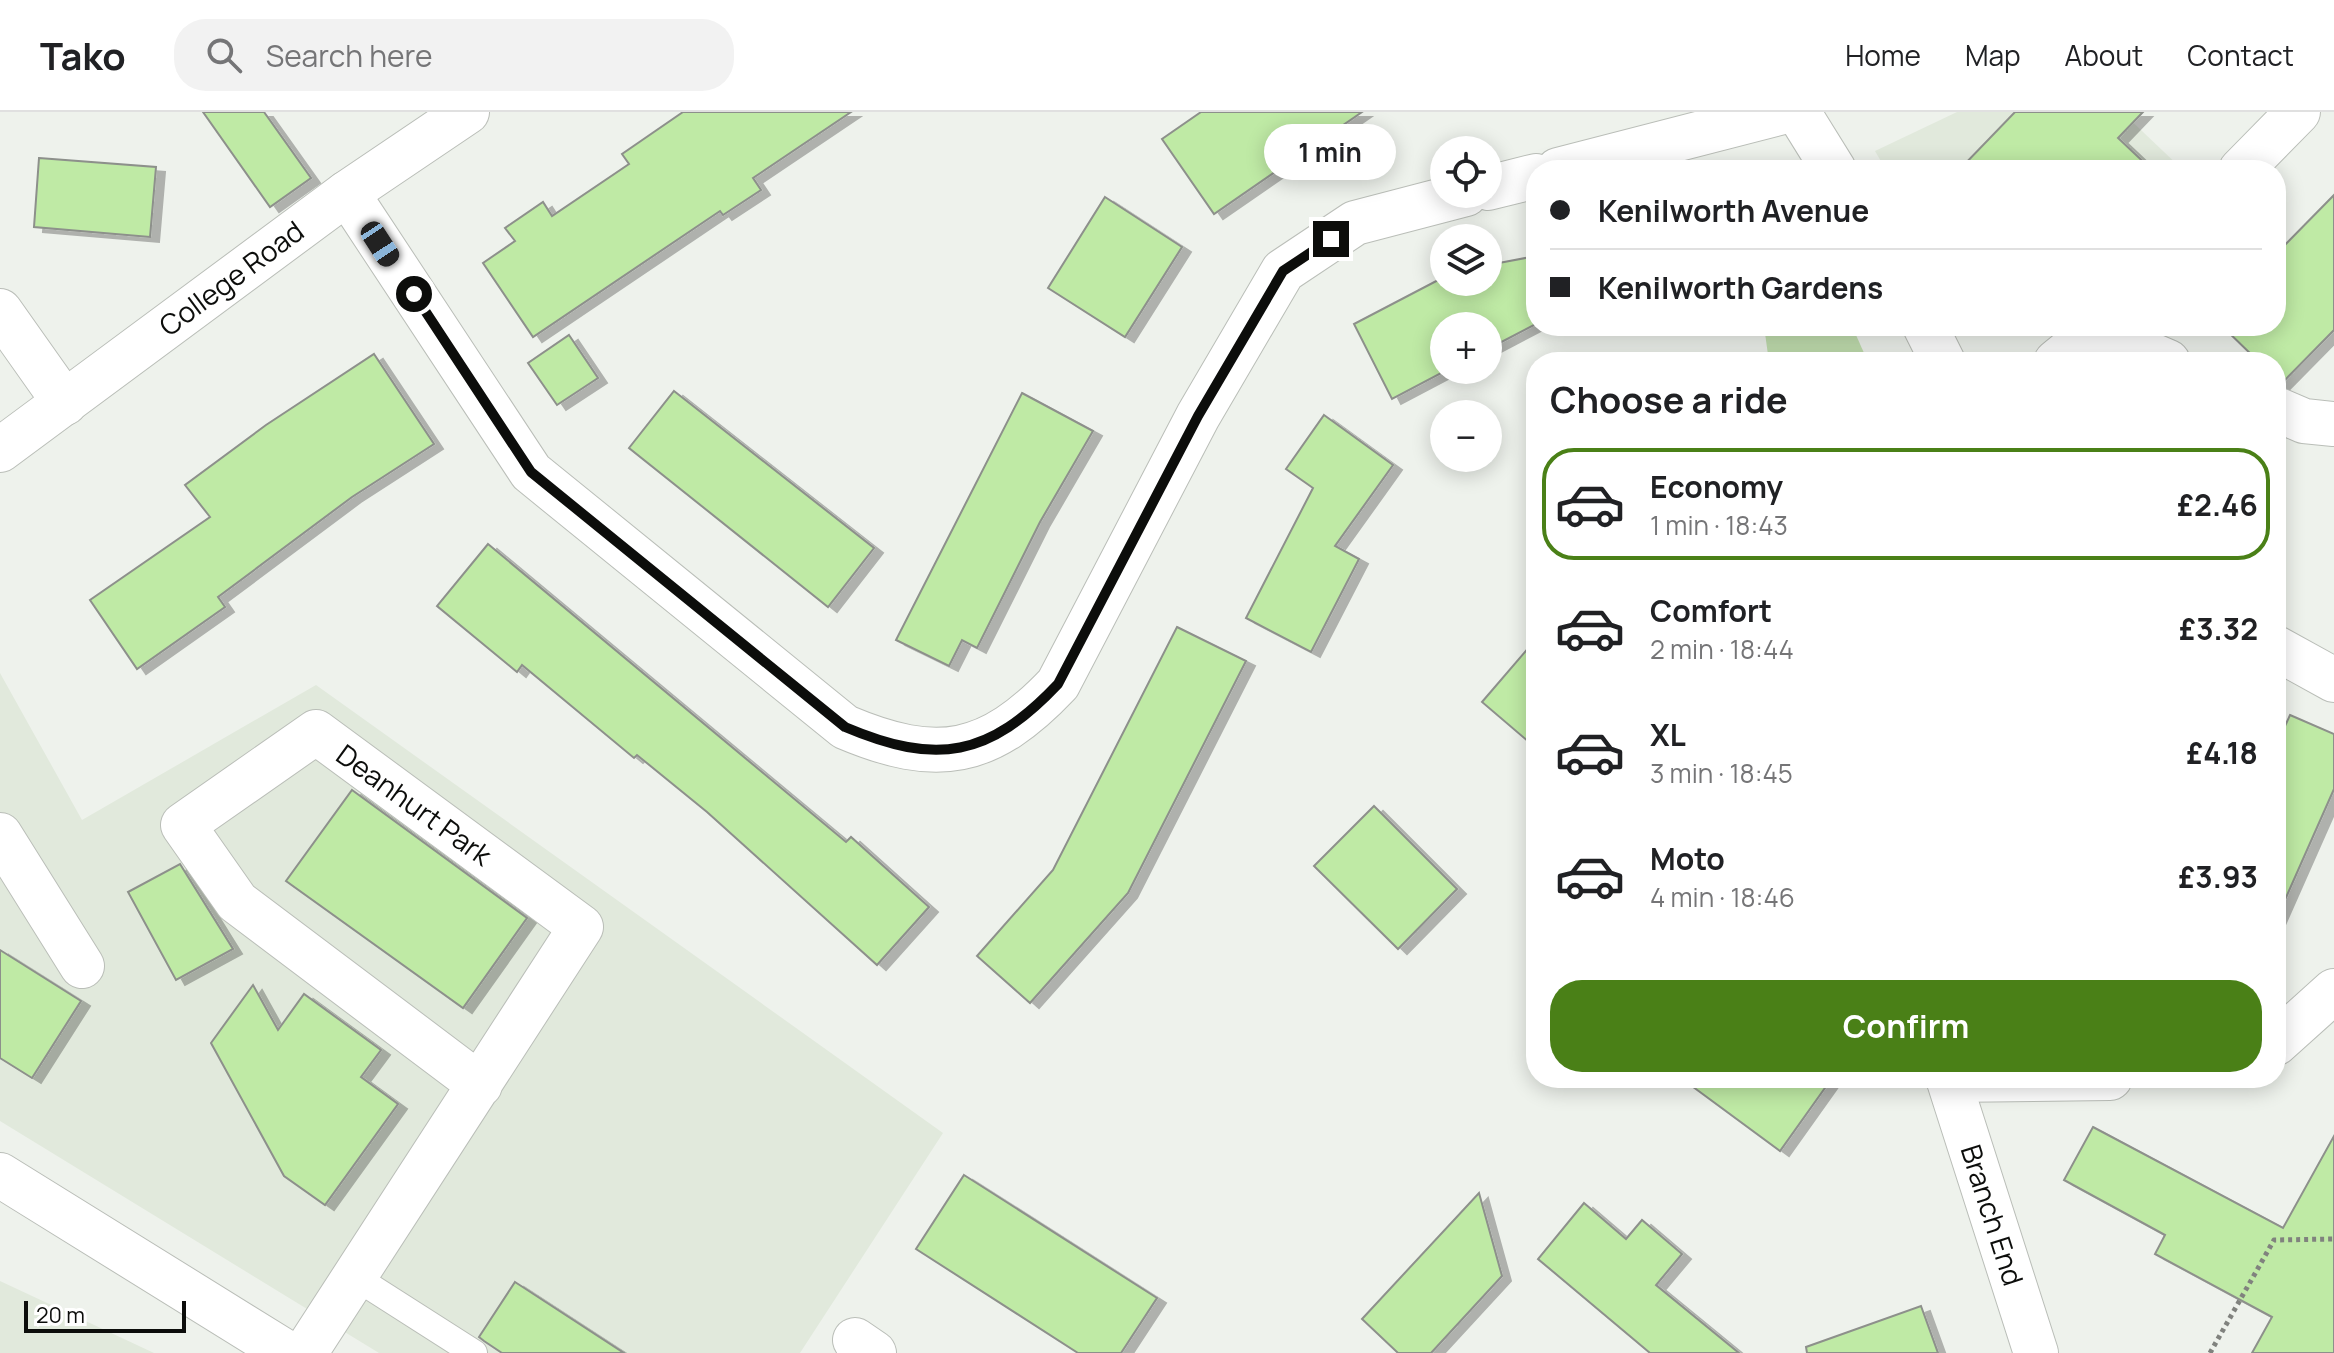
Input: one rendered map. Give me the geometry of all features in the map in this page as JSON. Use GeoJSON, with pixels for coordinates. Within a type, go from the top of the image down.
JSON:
{"type":"FeatureCollection","features":[{"type":"Feature","properties":{"kind":"street","name":"College Road"},"geometry":{"type":"LineString","coordinates":[[0,450],[347,193],[467,112]]}},
{"type":"Feature","properties":{"kind":"street"},"geometry":{"type":"LineString","coordinates":[[1597,160],[1783,112]]}},
{"type":"Feature","properties":{"kind":"street"},"geometry":{"type":"LineString","coordinates":[[1798,112],[1828,160]]}},
{"type":"Feature","properties":{"kind":"street"},"geometry":{"type":"LineString","coordinates":[[2251,160],[2298,112]]}},
{"type":"Feature","properties":{"kind":"street"},"geometry":{"type":"LineString","coordinates":[[1502,184],[1526,178]]}},
{"type":"Feature","properties":{"kind":"street"},"geometry":{"type":"LineString","coordinates":[[347,193],[531,472],[845,727],[889,746],[936,751],[983,742],[1025,719],[1058,684],[1198,416],[1283,271],[1355,223],[1430,203]]}},
{"type":"Feature","properties":{"kind":"street"},"geometry":{"type":"LineString","coordinates":[[0,311],[65,403]]}},
{"type":"Feature","properties":{"kind":"street"},"geometry":{"type":"LineString","coordinates":[[2068,352],[2088,336]]}},
{"type":"Feature","properties":{"kind":"street"},"geometry":{"type":"LineString","coordinates":[[2114,336],[2147,352]]}},
{"type":"Feature","properties":{"kind":"street"},"geometry":{"type":"LineString","coordinates":[[2286,413],[2304,421],[2334,424]]}},
{"type":"Feature","properties":{"kind":"street"},"geometry":{"type":"LineString","coordinates":[[2286,654],[2334,680]]}},
{"type":"Feature","properties":{"kind":"street","name":"Deanhurt Park"},"geometry":{"type":"LineString","coordinates":[[305,1353],[480,1085],[581,927],[316,732],[183,825],[237,902],[480,1085]]}},
{"type":"Feature","properties":{"kind":"street"},"geometry":{"type":"LineString","coordinates":[[0,835],[82,966]]}},
{"type":"Feature","properties":{"kind":"street"},"geometry":{"type":"LineString","coordinates":[[2286,1034],[2334,991]]}},
{"type":"Feature","properties":{"kind":"street","name":"Branch End"},"geometry":{"type":"LineString","coordinates":[[1952,1088],[2036,1353]]}},
{"type":"Feature","properties":{"kind":"street"},"geometry":{"type":"LineString","coordinates":[[0,1175],[287,1353]]}},
{"type":"Feature","properties":{"kind":"lane"},"geometry":{"type":"LineString","coordinates":[[355,1277],[474,1353]]}},
{"type":"Feature","properties":{"kind":"path"},"geometry":{"type":"LineString","coordinates":[[2210,1353],[2274,1240],[2334,1239]]}},
{"type":"Feature","properties":{"kind":"shaded area"},"geometry":{"type":"Polygon","coordinates":[[[1957,112],[2122,112],[2172,160],[1880,160],[1875,151],[1957,112]]]}},
{"type":"Feature","properties":{"kind":"shaded area"},"geometry":{"type":"Polygon","coordinates":[[[0,673],[82,820],[316,685],[943,1133],[800,1353],[379,1353],[0,1121],[0,673]]]}},
{"type":"Feature","properties":{"kind":"shaded area"},"geometry":{"type":"Polygon","coordinates":[[[0,1281],[154,1353],[0,1353],[0,1281]]]}},
{"type":"Feature","properties":{"kind":"green space"},"geometry":{"type":"Polygon","coordinates":[[[1765,336],[1856,336],[1864,352],[1768,352],[1765,336]]]}},
{"type":"Feature","properties":{"kind":"building"},"geometry":{"type":"Polygon","coordinates":[[[203,112],[264,112],[311,178],[270,207],[203,112]]]}},
{"type":"Feature","properties":{"kind":"building"},"geometry":{"type":"Polygon","coordinates":[[[683,112],[851,112],[753,178],[761,190],[723,215],[720,211],[533,337],[483,263],[515,241],[505,228],[543,202],[552,216],[629,164],[622,154],[683,112]]]}},
{"type":"Feature","properties":{"kind":"building"},"geometry":{"type":"Polygon","coordinates":[[[1201,112],[1362,112],[1214,214],[1162,139],[1201,112]]]}},
{"type":"Feature","properties":{"kind":"building"},"geometry":{"type":"Polygon","coordinates":[[[2015,112],[2143,112],[2118,138],[2141,160],[1969,160],[2015,112]]]}},
{"type":"Feature","properties":{"kind":"building"},"geometry":{"type":"Polygon","coordinates":[[[39,158],[156,167],[150,237],[34,227],[39,158]]]}},
{"type":"Feature","properties":{"kind":"building"},"geometry":{"type":"Polygon","coordinates":[[[2334,195],[2334,330],[2286,379],[2286,352],[2249,352],[2232,336],[2286,336],[2286,244],[2334,195]]]}},
{"type":"Feature","properties":{"kind":"building"},"geometry":{"type":"Polygon","coordinates":[[[1105,197],[1182,247],[1125,337],[1048,288],[1105,197]]]}},
{"type":"Feature","properties":{"kind":"building"},"geometry":{"type":"Polygon","coordinates":[[[1526,258],[1526,329],[1502,342],[1502,312],[1430,312],[1430,379],[1392,399],[1354,324],[1430,284],[1430,296],[1502,296],[1502,262],[1526,258]]]}},
{"type":"Feature","properties":{"kind":"building"},"geometry":{"type":"Polygon","coordinates":[[[569,335],[598,378],[557,405],[528,363],[569,335]]]}},
{"type":"Feature","properties":{"kind":"building"},"geometry":{"type":"Polygon","coordinates":[[[374,354],[434,444],[352,497],[218,597],[225,607],[137,669],[90,600],[210,517],[185,485],[266,425],[374,354]]]}},
{"type":"Feature","properties":{"kind":"building"},"geometry":{"type":"Polygon","coordinates":[[[674,391],[874,548],[828,607],[629,448],[674,391]]]}},
{"type":"Feature","properties":{"kind":"building"},"geometry":{"type":"Polygon","coordinates":[[[1022,393],[1093,431],[1040,522],[977,648],[962,640],[949,666],[896,640],[1022,393]]]}},
{"type":"Feature","properties":{"kind":"building"},"geometry":{"type":"Polygon","coordinates":[[[1324,415],[1393,465],[1335,546],[1359,559],[1311,652],[1246,618],[1313,488],[1286,469],[1324,415]]]}},
{"type":"Feature","properties":{"kind":"building"},"geometry":{"type":"Polygon","coordinates":[[[488,544],[846,842],[851,837],[929,907],[877,965],[707,812],[637,755],[634,758],[522,665],[517,672],[437,606],[488,544]]]}},
{"type":"Feature","properties":{"kind":"building"},"geometry":{"type":"Polygon","coordinates":[[[1177,627],[1246,661],[1128,893],[1030,1003],[977,956],[1053,870],[1177,627]]]}},
{"type":"Feature","properties":{"kind":"building"},"geometry":{"type":"Polygon","coordinates":[[[1526,651],[1526,739],[1482,702],[1526,651]]]}},
{"type":"Feature","properties":{"kind":"building"},"geometry":{"type":"Polygon","coordinates":[[[2290,715],[2334,734],[2334,789],[2286,897],[2286,724],[2290,715]]]}},
{"type":"Feature","properties":{"kind":"building"},"geometry":{"type":"Polygon","coordinates":[[[352,790],[527,918],[463,1008],[286,881],[352,790]]]}},
{"type":"Feature","properties":{"kind":"building"},"geometry":{"type":"Polygon","coordinates":[[[1374,806],[1457,889],[1398,949],[1314,866],[1374,806]]]}},
{"type":"Feature","properties":{"kind":"building"},"geometry":{"type":"Polygon","coordinates":[[[180,864],[233,949],[176,980],[128,892],[180,864]]]}},
{"type":"Feature","properties":{"kind":"building"},"geometry":{"type":"Polygon","coordinates":[[[0,950],[81,1001],[32,1078],[0,1058],[0,950]]]}},
{"type":"Feature","properties":{"kind":"building"},"geometry":{"type":"Polygon","coordinates":[[[253,985],[278,1030],[304,994],[381,1050],[361,1077],[398,1104],[325,1205],[284,1176],[211,1043],[253,985]]]}},
{"type":"Feature","properties":{"kind":"building"},"geometry":{"type":"Polygon","coordinates":[[[1695,1088],[1825,1088],[1780,1151],[1695,1088]]]}},
{"type":"Feature","properties":{"kind":"building"},"geometry":{"type":"Polygon","coordinates":[[[2093,1127],[2283,1228],[2334,1136],[2334,1353],[2252,1353],[2272,1317],[2155,1254],[2165,1235],[2064,1180],[2093,1127]]]}},
{"type":"Feature","properties":{"kind":"building"},"geometry":{"type":"Polygon","coordinates":[[[964,1175],[1157,1298],[1121,1353],[1078,1353],[916,1249],[964,1175]]]}},
{"type":"Feature","properties":{"kind":"building"},"geometry":{"type":"Polygon","coordinates":[[[1479,1193],[1502,1276],[1431,1353],[1398,1353],[1362,1319],[1479,1193]]]}},
{"type":"Feature","properties":{"kind":"building"},"geometry":{"type":"Polygon","coordinates":[[[1584,1203],[1626,1239],[1642,1220],[1682,1254],[1656,1285],[1739,1353],[1650,1353],[1538,1259],[1584,1203]]]}},
{"type":"Feature","properties":{"kind":"building"},"geometry":{"type":"Polygon","coordinates":[[[515,1282],[624,1353],[502,1353],[479,1337],[515,1282]]]}},
{"type":"Feature","properties":{"kind":"building"},"geometry":{"type":"Polygon","coordinates":[[[1921,1306],[1938,1353],[1807,1353],[1806,1347],[1921,1306]]]}},
{"type":"Feature","properties":{"kind":"route"},"geometry":{"type":"LineString","coordinates":[[414,294],[531,472],[845,727],[889,746],[936,751],[983,742],[1025,719],[1058,684],[1198,416],[1283,271],[1331,239]]}}]}
